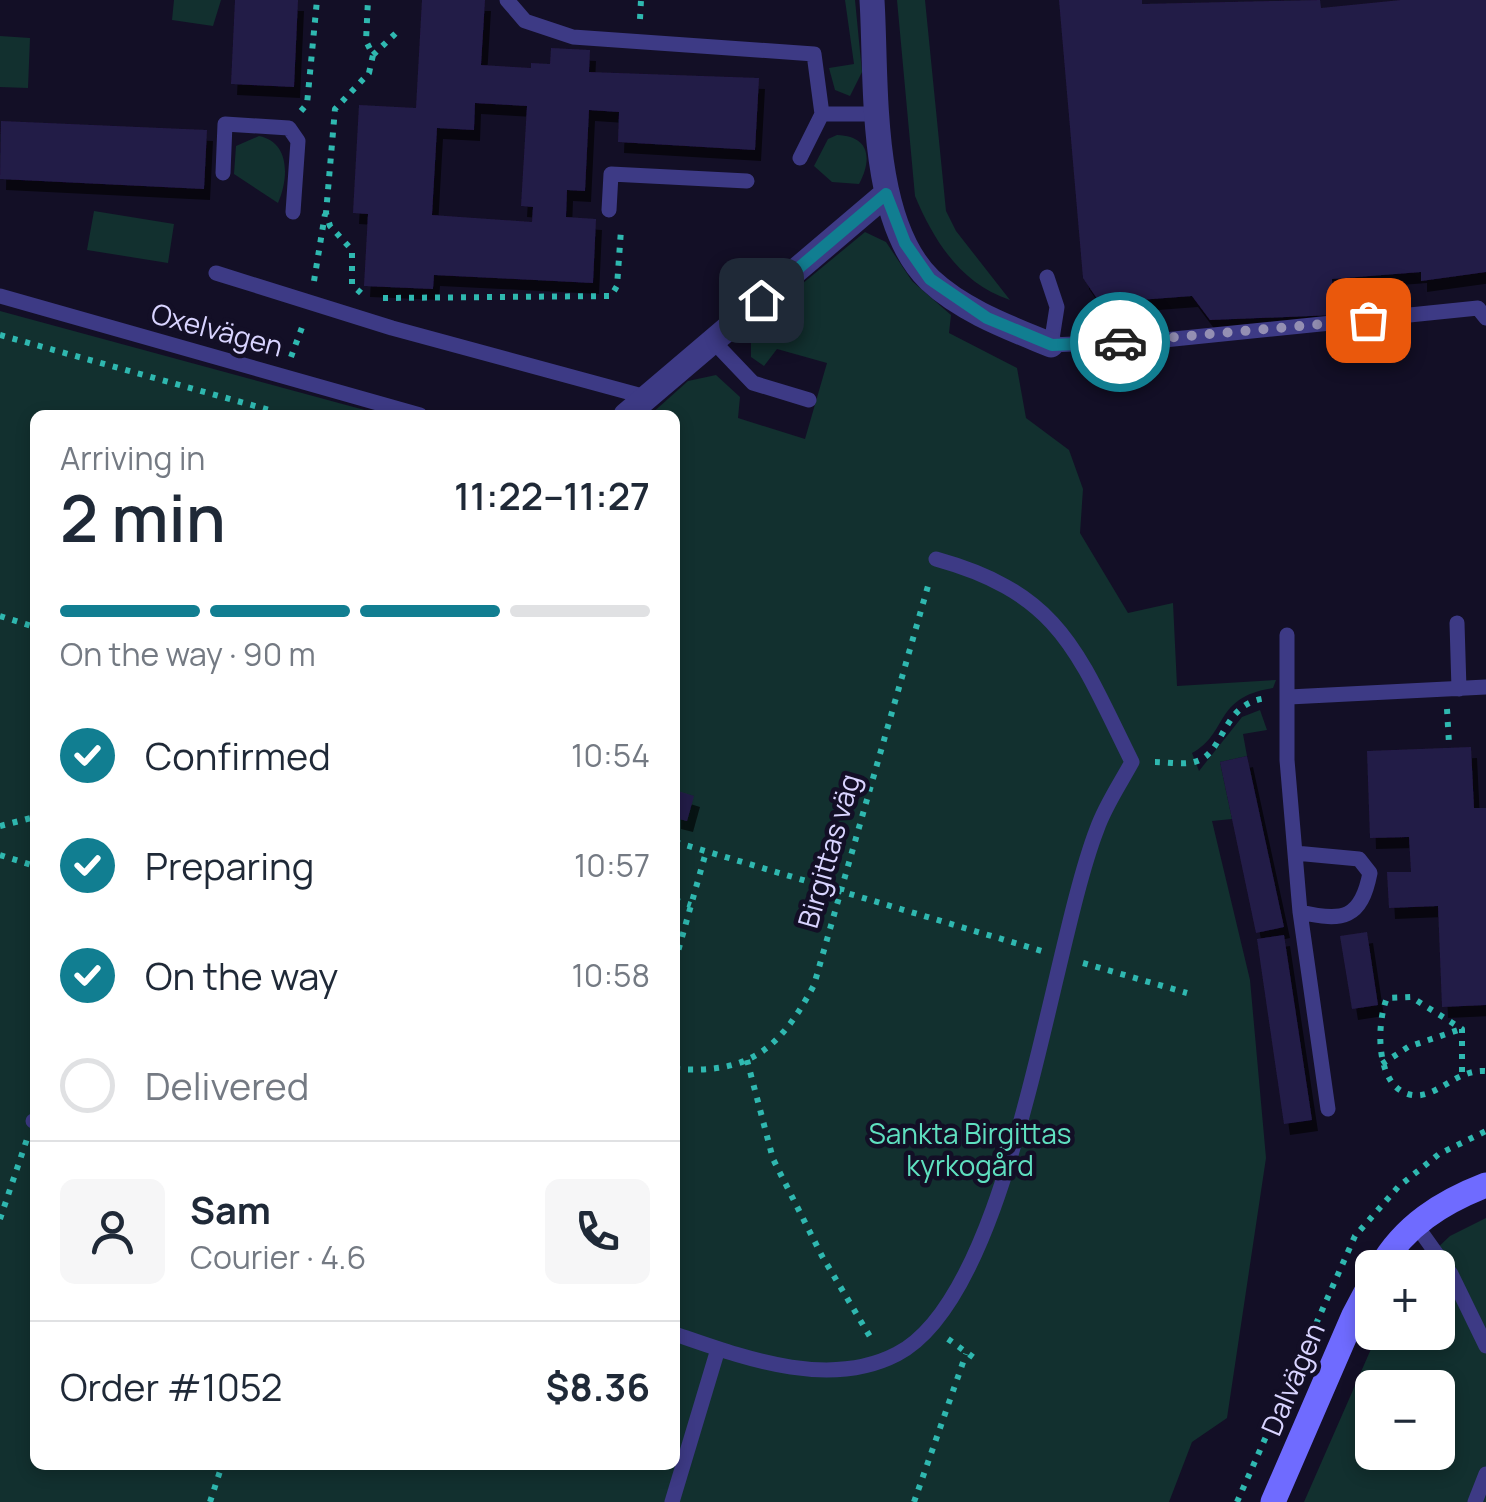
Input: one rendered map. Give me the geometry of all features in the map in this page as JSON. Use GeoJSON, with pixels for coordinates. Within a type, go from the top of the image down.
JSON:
{"type":"FeatureCollection","features":[{"type":"Feature","properties":{"kind":"street"},"geometry":{"type":"LineString","coordinates":[[872,0],[886,194],[905,243],[930,279],[987,318],[1052,345]]}},
{"type":"Feature","properties":{"kind":"street"},"geometry":{"type":"LineString","coordinates":[[632,410],[886,194]]}},
{"type":"Feature","properties":{"kind":"street"},"geometry":{"type":"LineString","coordinates":[[1390,1250],[1446,1200],[1486,1185]]}},
{"type":"Feature","properties":{"kind":"street","name":"Dalvägen"},"geometry":{"type":"LineString","coordinates":[[1273,1502],[1355,1313]]}},
{"type":"Feature","properties":{"kind":"lane"},"geometry":{"type":"LineString","coordinates":[[507,0],[525,21],[573,37],[814,54],[822,114],[800,158]]}},
{"type":"Feature","properties":{"kind":"lane"},"geometry":{"type":"LineString","coordinates":[[822,114],[880,114]]}},
{"type":"Feature","properties":{"kind":"lane"},"geometry":{"type":"LineString","coordinates":[[223,174],[225,124],[289,128],[298,141],[292,212]]}},
{"type":"Feature","properties":{"kind":"lane"},"geometry":{"type":"LineString","coordinates":[[609,210],[611,174],[747,181]]}},
{"type":"Feature","properties":{"kind":"lane"},"geometry":{"type":"LineString","coordinates":[[216,273],[392,328],[646,397]]}},
{"type":"Feature","properties":{"kind":"lane"},"geometry":{"type":"LineString","coordinates":[[1046,277],[1057,307],[1052,345],[1164,340],[1478,308],[1486,318]]}},
{"type":"Feature","properties":{"kind":"lane","name":"Oxelvägen"},"geometry":{"type":"LineString","coordinates":[[0,296],[402,410]]}},
{"type":"Feature","properties":{"kind":"lane"},"geometry":{"type":"LineString","coordinates":[[712,341],[754,383],[809,400]]}},
{"type":"Feature","properties":{"kind":"lane"},"geometry":{"type":"LineString","coordinates":[[680,1336],[797,1368],[856,1367],[897,1354],[932,1324],[961,1284],[999,1189],[1096,829],[1132,762],[1092,679],[1060,626],[1016,590],[980,571],[936,558]]}},
{"type":"Feature","properties":{"kind":"lane"},"geometry":{"type":"LineString","coordinates":[[1457,623],[1459,689]]}},
{"type":"Feature","properties":{"kind":"lane"},"geometry":{"type":"LineString","coordinates":[[1286,636],[1287,760],[1300,912],[1328,1109]]}},
{"type":"Feature","properties":{"kind":"lane"},"geometry":{"type":"LineString","coordinates":[[1289,697],[1486,687]]}},
{"type":"Feature","properties":{"kind":"lane"},"geometry":{"type":"LineString","coordinates":[[1296,854],[1359,859],[1370,873],[1365,897],[1350,914],[1330,919],[1300,912]]}},
{"type":"Feature","properties":{"kind":"lane"},"geometry":{"type":"LineString","coordinates":[[1416,1225],[1451,1274],[1486,1346]]}},
{"type":"Feature","properties":{"kind":"lane"},"geometry":{"type":"LineString","coordinates":[[672,1502],[718,1349]]}},
{"type":"Feature","properties":{"kind":"lane"},"geometry":{"type":"LineString","coordinates":[[1475,1502],[1486,1474]]}},
{"type":"Feature","properties":{"kind":"path"},"geometry":{"type":"LineString","coordinates":[[289,128],[307,104],[316,0]]}},
{"type":"Feature","properties":{"kind":"path"},"geometry":{"type":"LineString","coordinates":[[368,0],[366,41],[373,55]]}},
{"type":"Feature","properties":{"kind":"path"},"geometry":{"type":"LineString","coordinates":[[396,33],[373,55],[369,73],[335,109],[326,213],[330,226],[352,250],[352,285],[359,293],[404,299],[611,296],[617,286],[622,226],[609,210]]}},
{"type":"Feature","properties":{"kind":"path"},"geometry":{"type":"LineString","coordinates":[[0,335],[269,410]]}},
{"type":"Feature","properties":{"kind":"path","name":"Birgittas väg"},"geometry":{"type":"LineString","coordinates":[[680,1069],[706,1071],[747,1060],[766,1050],[794,1022],[814,985],[936,558]]}},
{"type":"Feature","properties":{"kind":"path"},"geometry":{"type":"LineString","coordinates":[[0,616],[30,625]]}},
{"type":"Feature","properties":{"kind":"path"},"geometry":{"type":"LineString","coordinates":[[1132,762],[1196,762],[1206,756],[1233,713],[1254,699],[1289,697]]}},
{"type":"Feature","properties":{"kind":"path"},"geometry":{"type":"LineString","coordinates":[[1447,708],[1449,744]]}},
{"type":"Feature","properties":{"kind":"path"},"geometry":{"type":"LineString","coordinates":[[0,826],[30,818]]}},
{"type":"Feature","properties":{"kind":"path"},"geometry":{"type":"LineString","coordinates":[[680,844],[1051,954]]}},
{"type":"Feature","properties":{"kind":"path"},"geometry":{"type":"LineString","coordinates":[[680,945],[706,852]]}},
{"type":"Feature","properties":{"kind":"path"},"geometry":{"type":"LineString","coordinates":[[0,854],[30,864]]}},
{"type":"Feature","properties":{"kind":"path"},"geometry":{"type":"LineString","coordinates":[[680,901],[692,905]]}},
{"type":"Feature","properties":{"kind":"path"},"geometry":{"type":"LineString","coordinates":[[1076,960],[1187,994]]}},
{"type":"Feature","properties":{"kind":"path"},"geometry":{"type":"LineString","coordinates":[[1462,1029],[1411,997],[1387,998],[1380,1015],[1382,1064],[1411,1095],[1428,1093],[1462,1072],[1486,1071]]}},
{"type":"Feature","properties":{"kind":"path"},"geometry":{"type":"LineString","coordinates":[[1382,1064],[1408,1047],[1462,1029]]}},
{"type":"Feature","properties":{"kind":"path"},"geometry":{"type":"LineString","coordinates":[[1462,1029],[1462,1072]]}},
{"type":"Feature","properties":{"kind":"path"},"geometry":{"type":"LineString","coordinates":[[747,1060],[772,1159],[822,1256],[883,1358]]}},
{"type":"Feature","properties":{"kind":"path"},"geometry":{"type":"LineString","coordinates":[[0,1219],[30,1133]]}},
{"type":"Feature","properties":{"kind":"path"},"geometry":{"type":"LineString","coordinates":[[932,1324],[978,1360]]}},
{"type":"Feature","properties":{"kind":"path"},"geometry":{"type":"LineString","coordinates":[[914,1502],[966,1354]]}},
{"type":"Feature","properties":{"kind":"path"},"geometry":{"type":"LineString","coordinates":[[210,1502],[220,1470]]}},
{"type":"Feature","properties":{"kind":"green space"},"geometry":{"type":"Polygon","coordinates":[[[174,0],[221,0],[213,26],[172,20],[174,0]]]}},
{"type":"Feature","properties":{"kind":"green space"},"geometry":{"type":"Polygon","coordinates":[[[845,0],[855,0],[862,72],[850,96],[835,90],[829,68],[854,64],[845,0]]]}},
{"type":"Feature","properties":{"kind":"green space"},"geometry":{"type":"Polygon","coordinates":[[[897,0],[925,0],[946,211],[956,231],[1010,300],[977,283],[951,259],[915,196],[897,0]]]}},
{"type":"Feature","properties":{"kind":"green space"},"geometry":{"type":"Polygon","coordinates":[[[0,36],[30,38],[28,88],[0,87],[0,36]]]}},
{"type":"Feature","properties":{"kind":"green space"},"geometry":{"type":"Polygon","coordinates":[[[837,135],[856,139],[865,150],[866,166],[859,184],[832,182],[814,166],[828,139],[837,135]]]}},
{"type":"Feature","properties":{"kind":"green space"},"geometry":{"type":"Polygon","coordinates":[[[259,136],[277,145],[282,153],[285,172],[278,203],[234,174],[236,146],[259,136]]]}},
{"type":"Feature","properties":{"kind":"green space"},"geometry":{"type":"Polygon","coordinates":[[[94,211],[174,224],[168,263],[87,250],[94,211]]]}},
{"type":"Feature","properties":{"kind":"green space","name":"Sankta Birgittas kyrkogård"},"geometry":{"type":"Polygon","coordinates":[[[865,232],[886,242],[912,281],[951,315],[949,333],[1017,368],[1026,418],[1069,450],[1083,489],[1080,533],[1128,613],[1173,603],[1177,686],[1276,680],[1273,688],[1240,699],[1204,745],[1192,753],[1199,771],[1242,717],[1260,710],[1267,730],[1243,734],[1247,756],[1220,762],[1232,819],[1212,821],[1250,980],[1266,1158],[1227,1418],[1192,1442],[1169,1502],[0,1502],[0,311],[365,410],[30,410],[30,1470],[680,1470],[680,410],[656,410],[688,381],[716,375],[740,397],[738,418],[805,439],[827,363],[777,349],[764,366],[751,357],[751,326],[865,232]]]}},
{"type":"Feature","properties":{"kind":"green space"},"geometry":{"type":"Polygon","coordinates":[[[1486,1218],[1486,1502],[1304,1502],[1355,1386],[1355,1470],[1455,1470],[1455,1370],[1362,1370],[1371,1350],[1455,1350],[1455,1250],[1435,1250],[1450,1236],[1486,1218]]]}},
{"type":"Feature","properties":{"kind":"building"},"geometry":{"type":"Polygon","coordinates":[[[235,0],[298,0],[294,87],[231,84],[235,0]]]}},
{"type":"Feature","properties":{"kind":"building"},"geometry":{"type":"Polygon","coordinates":[[[422,0],[485,0],[481,65],[531,68],[531,63],[550,64],[551,48],[590,50],[589,72],[759,78],[755,150],[618,142],[619,112],[589,110],[585,191],[567,190],[566,217],[596,219],[593,283],[434,275],[433,289],[364,286],[368,214],[353,213],[359,105],[416,108],[422,0]],[[475,103],[474,130],[437,128],[432,215],[532,222],[533,207],[521,206],[527,106],[475,103]]]}},
{"type":"Feature","properties":{"kind":"building"},"geometry":{"type":"Polygon","coordinates":[[[1059,0],[1142,0],[1142,4],[1320,0],[1321,8],[1401,0],[1486,0],[1486,272],[1421,281],[1421,272],[1332,279],[1335,315],[1210,320],[1192,296],[1100,303],[1083,278],[1059,0]]]}},
{"type":"Feature","properties":{"kind":"building"},"geometry":{"type":"Polygon","coordinates":[[[1,121],[207,130],[204,189],[0,179],[1,121]]]}},
{"type":"Feature","properties":{"kind":"building"},"geometry":{"type":"Polygon","coordinates":[[[1471,747],[1474,808],[1486,808],[1486,1005],[1442,1007],[1438,906],[1389,908],[1387,872],[1411,872],[1409,837],[1370,838],[1367,751],[1471,747]]]}},
{"type":"Feature","properties":{"kind":"building"},"geometry":{"type":"Polygon","coordinates":[[[1247,756],[1284,927],[1256,933],[1220,762],[1247,756]]]}},
{"type":"Feature","properties":{"kind":"building"},"geometry":{"type":"Polygon","coordinates":[[[680,792],[694,796],[687,821],[680,819],[680,792]]]}},
{"type":"Feature","properties":{"kind":"building"},"geometry":{"type":"Polygon","coordinates":[[[1367,932],[1378,1005],[1352,1009],[1340,936],[1367,932]]]}},
{"type":"Feature","properties":{"kind":"building"},"geometry":{"type":"Polygon","coordinates":[[[1284,935],[1312,1120],[1284,1124],[1257,939],[1284,935]]]}},
{"type":"Feature","properties":{"kind":"way so far"},"geometry":{"type":"LineString","coordinates":[[1120,342],[1368,320]]}},
{"type":"Feature","properties":{"kind":"route"},"geometry":{"type":"LineString","coordinates":[[761,300],[886,194],[905,243],[930,279],[987,318],[1052,345],[1120,342]]}}]}
